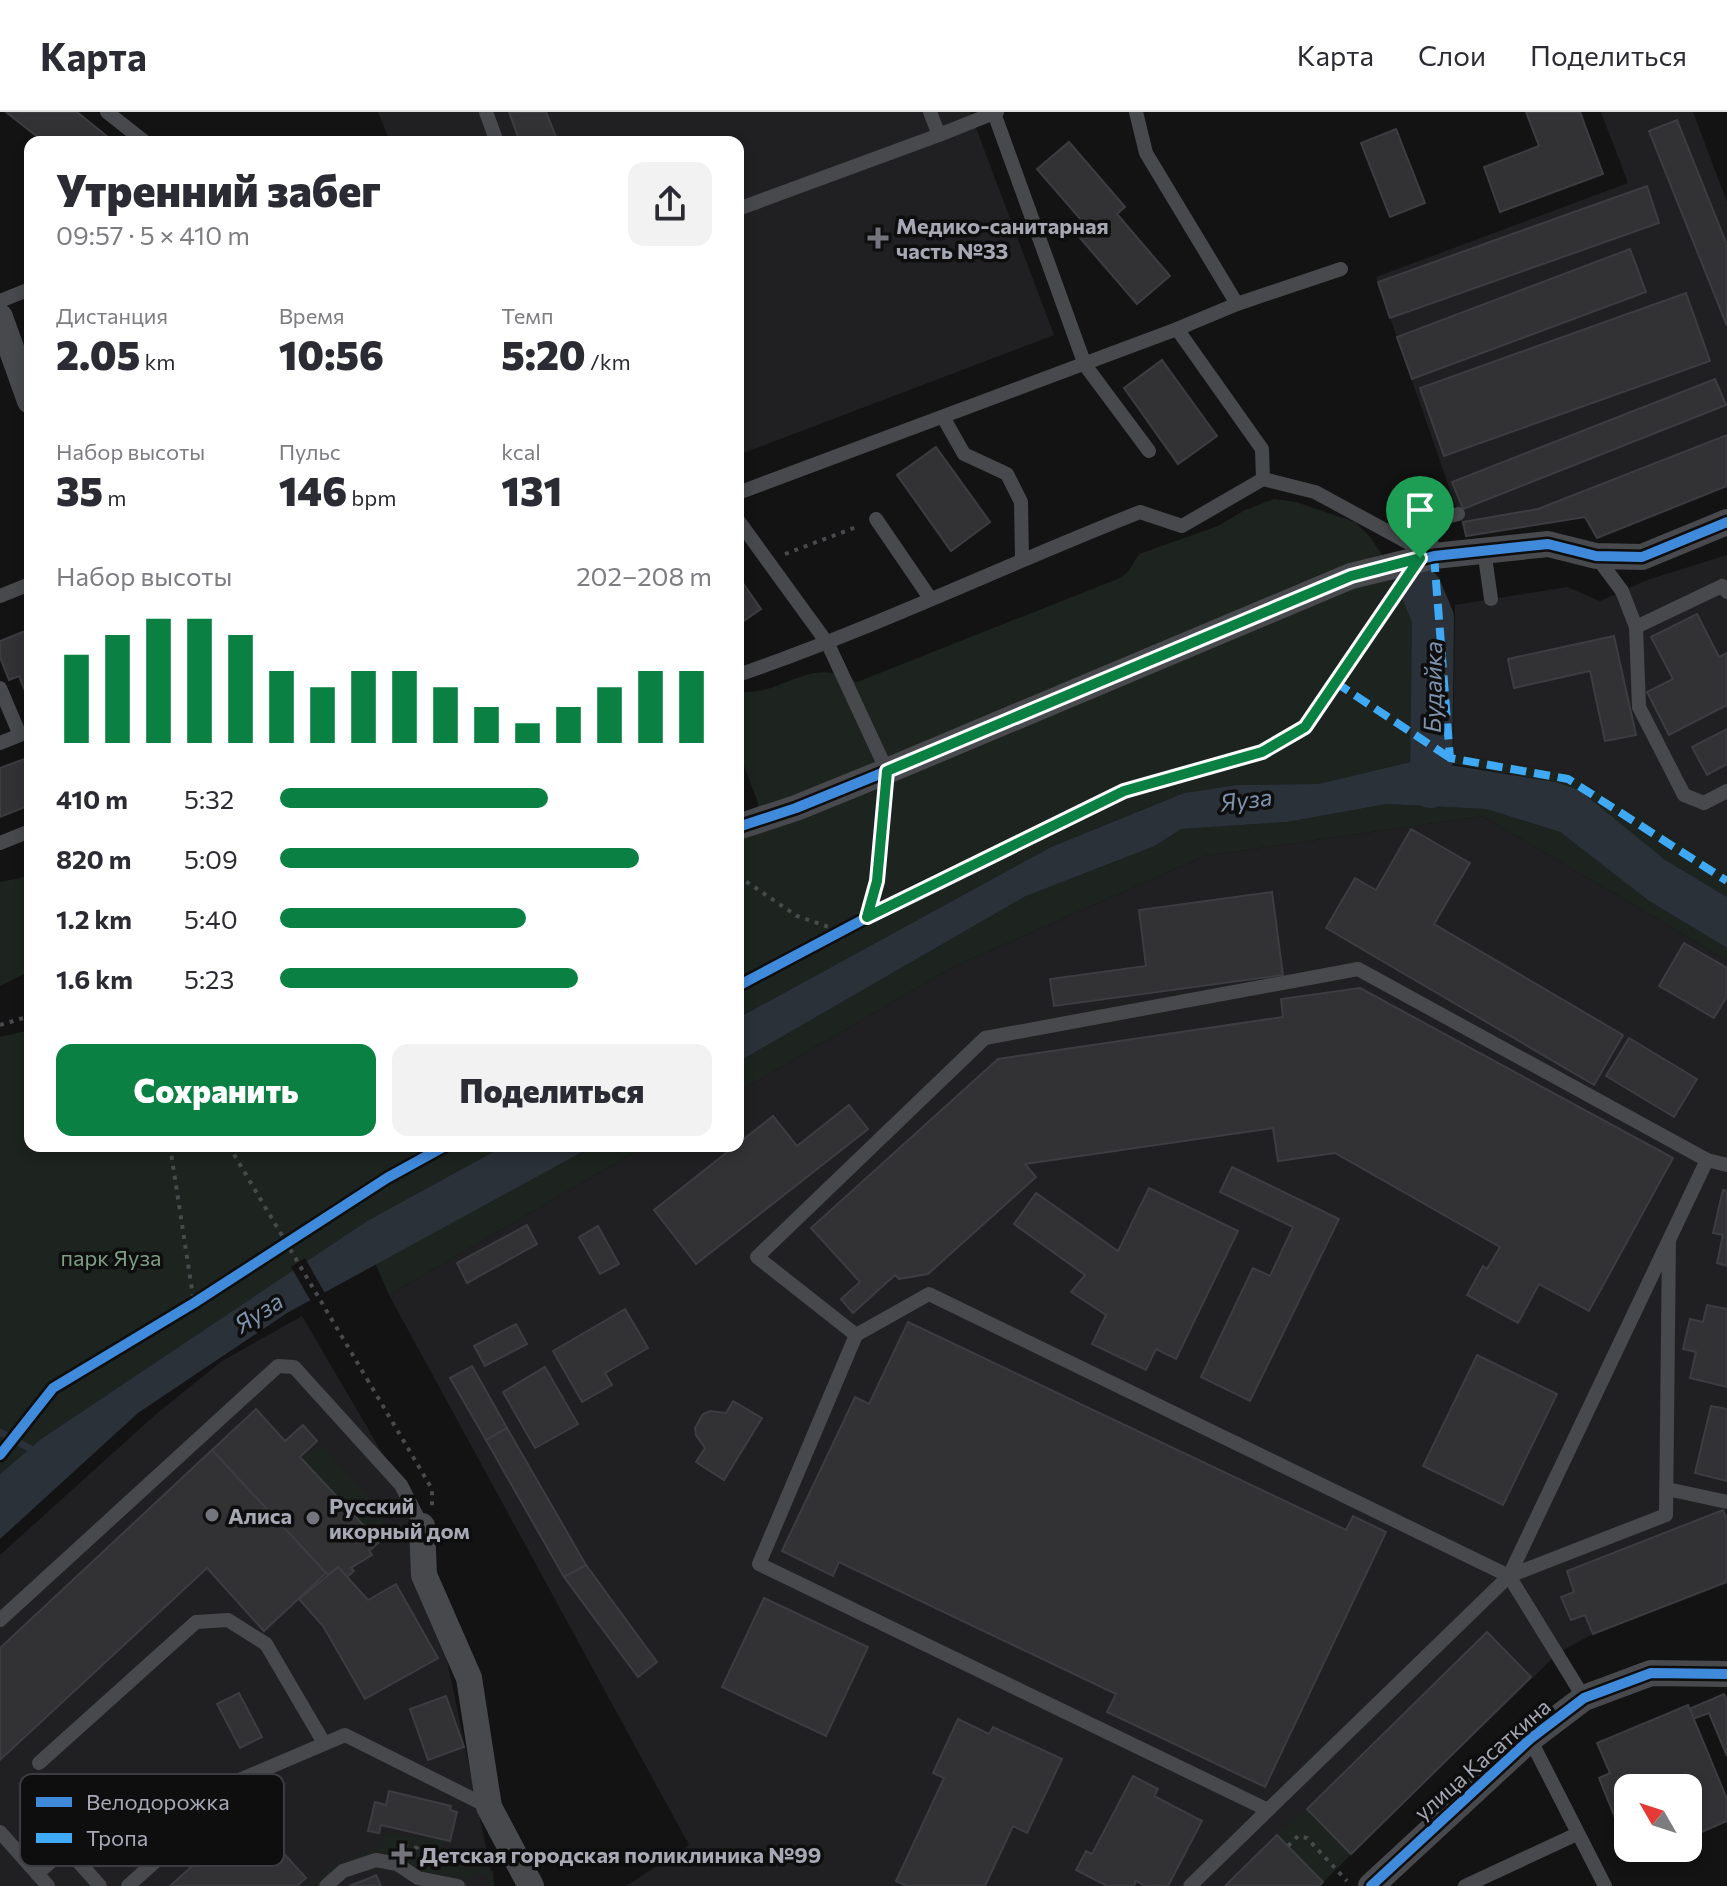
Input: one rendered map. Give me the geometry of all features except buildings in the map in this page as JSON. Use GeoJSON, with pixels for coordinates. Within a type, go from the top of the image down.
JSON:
{"type":"FeatureCollection","features":[{"type":"Feature","properties":{"kind":"street"},"geometry":{"type":"LineString","coordinates":[[0,317],[24,384]]}},
{"type":"Feature","properties":{"kind":"street"},"geometry":{"type":"LineString","coordinates":[[744,825],[796,808],[887,771],[1351,576],[1427,557],[1548,544],[1596,556],[1642,557],[1727,522]]}},
{"type":"Feature","properties":{"kind":"street"},"geometry":{"type":"LineString","coordinates":[[422,1526],[424,1575],[469,1678],[489,1807],[531,1886]]}},
{"type":"Feature","properties":{"kind":"street","name":"улица Касаткина"},"geometry":{"type":"LineString","coordinates":[[1371,1886],[1530,1739],[1584,1698],[1651,1673],[1727,1674]]}},
{"type":"Feature","properties":{"kind":"lane"},"geometry":{"type":"LineString","coordinates":[[107,112],[137,136]]}},
{"type":"Feature","properties":{"kind":"lane"},"geometry":{"type":"LineString","coordinates":[[486,112],[495,136]]}},
{"type":"Feature","properties":{"kind":"lane"},"geometry":{"type":"LineString","coordinates":[[930,112],[939,135]]}},
{"type":"Feature","properties":{"kind":"lane"},"geometry":{"type":"LineString","coordinates":[[1136,112],[1146,153],[1237,304]]}},
{"type":"Feature","properties":{"kind":"lane"},"geometry":{"type":"LineString","coordinates":[[744,207],[995,113],[1085,365],[1149,451]]}},
{"type":"Feature","properties":{"kind":"lane"},"geometry":{"type":"LineString","coordinates":[[744,491],[1085,365],[1237,304],[1341,269]]}},
{"type":"Feature","properties":{"kind":"lane"},"geometry":{"type":"LineString","coordinates":[[0,301],[24,291]]}},
{"type":"Feature","properties":{"kind":"lane"},"geometry":{"type":"LineString","coordinates":[[1177,329],[1262,449],[1263,479]]}},
{"type":"Feature","properties":{"kind":"lane"},"geometry":{"type":"LineString","coordinates":[[943,417],[964,454],[1007,474],[1021,502],[1022,559]]}},
{"type":"Feature","properties":{"kind":"lane"},"geometry":{"type":"LineString","coordinates":[[744,673],[828,644],[1022,559],[1140,512],[1182,526],[1263,479],[1315,492],[1427,557]]}},
{"type":"Feature","properties":{"kind":"lane"},"geometry":{"type":"LineString","coordinates":[[1427,557],[1427,522],[1458,514]]}},
{"type":"Feature","properties":{"kind":"lane"},"geometry":{"type":"LineString","coordinates":[[876,519],[930,598]]}},
{"type":"Feature","properties":{"kind":"lane"},"geometry":{"type":"LineString","coordinates":[[744,528],[828,644],[887,771]]}},
{"type":"Feature","properties":{"kind":"lane"},"geometry":{"type":"LineString","coordinates":[[1484,550],[1491,599]]}},
{"type":"Feature","properties":{"kind":"lane"},"geometry":{"type":"LineString","coordinates":[[1596,556],[1622,591],[1636,627],[1639,707],[1684,795],[1704,803],[1727,791]]}},
{"type":"Feature","properties":{"kind":"lane"},"geometry":{"type":"LineString","coordinates":[[0,596],[24,586]]}},
{"type":"Feature","properties":{"kind":"lane"},"geometry":{"type":"LineString","coordinates":[[1636,627],[1722,586],[1727,592]]}},
{"type":"Feature","properties":{"kind":"lane"},"geometry":{"type":"LineString","coordinates":[[0,688],[20,735],[0,743]]}},
{"type":"Feature","properties":{"kind":"lane"},"geometry":{"type":"LineString","coordinates":[[0,843],[24,833]]}},
{"type":"Feature","properties":{"kind":"lane"},"geometry":{"type":"LineString","coordinates":[[856,1335],[757,1257],[985,1038],[1358,969],[1707,1160],[1727,1165]]}},
{"type":"Feature","properties":{"kind":"lane"},"geometry":{"type":"LineString","coordinates":[[1190,1886],[1509,1576],[1707,1160]]}},
{"type":"Feature","properties":{"kind":"lane"},"geometry":{"type":"LineString","coordinates":[[1509,1576],[1666,1515],[1669,1240]]}},
{"type":"Feature","properties":{"kind":"lane"},"geometry":{"type":"LineString","coordinates":[[1268,1810],[759,1564],[856,1335],[929,1294],[1509,1576],[1584,1698]]}},
{"type":"Feature","properties":{"kind":"lane"},"geometry":{"type":"LineString","coordinates":[[0,1620],[278,1366],[294,1367],[391,1473],[401,1485],[422,1526]]}},
{"type":"Feature","properties":{"kind":"lane"},"geometry":{"type":"LineString","coordinates":[[1667,1489],[1727,1502]]}},
{"type":"Feature","properties":{"kind":"lane"},"geometry":{"type":"LineString","coordinates":[[39,1763],[196,1622],[228,1620],[266,1644],[324,1743]]}},
{"type":"Feature","properties":{"kind":"lane"},"geometry":{"type":"LineString","coordinates":[[254,1774],[345,1735],[489,1807]]}},
{"type":"Feature","properties":{"kind":"lane"},"geometry":{"type":"LineString","coordinates":[[1530,1739],[1605,1886]]}},
{"type":"Feature","properties":{"kind":"lane"},"geometry":{"type":"LineString","coordinates":[[0,1832],[20,1855]]}},
{"type":"Feature","properties":{"kind":"lane"},"geometry":{"type":"LineString","coordinates":[[1465,1886],[1577,1834]]}},
{"type":"Feature","properties":{"kind":"lane"},"geometry":{"type":"LineString","coordinates":[[326,1886],[343,1871],[376,1860],[397,1864],[410,1879],[458,1886]]}},
{"type":"Feature","properties":{"kind":"lane"},"geometry":{"type":"LineString","coordinates":[[30,1866],[48,1886]]}},
{"type":"Feature","properties":{"kind":"lane"},"geometry":{"type":"LineString","coordinates":[[37,1874],[46,1866]]}},
{"type":"Feature","properties":{"kind":"lane"},"geometry":{"type":"LineString","coordinates":[[82,1866],[100,1886]]}},
{"type":"Feature","properties":{"kind":"lane"},"geometry":{"type":"LineString","coordinates":[[128,1886],[150,1866]]}},
{"type":"Feature","properties":{"kind":"path"},"geometry":{"type":"LineString","coordinates":[[767,560],[876,519]]}},
{"type":"Feature","properties":{"kind":"path"},"geometry":{"type":"LineString","coordinates":[[744,983],[867,917],[1124,791],[1262,752],[1305,727],[1427,557]]}},
{"type":"Feature","properties":{"kind":"path"},"geometry":{"type":"LineString","coordinates":[[867,917],[877,881],[887,771]]}},
{"type":"Feature","properties":{"kind":"path"},"geometry":{"type":"LineString","coordinates":[[744,880],[797,916],[840,931]]}},
{"type":"Feature","properties":{"kind":"path"},"geometry":{"type":"LineString","coordinates":[[0,1025],[24,1018]]}},
{"type":"Feature","properties":{"kind":"path"},"geometry":{"type":"LineString","coordinates":[[171,1152],[194,1303]]}},
{"type":"Feature","properties":{"kind":"path"},"geometry":{"type":"LineString","coordinates":[[233,1152],[432,1489],[434,1500],[430,1516],[422,1526]]}},
{"type":"Feature","properties":{"kind":"path"},"geometry":{"type":"LineString","coordinates":[[0,1455],[53,1388],[194,1303],[387,1178],[434,1152]]}},
{"type":"Feature","properties":{"kind":"path"},"geometry":{"type":"LineString","coordinates":[[1288,1846],[1298,1836],[1307,1838],[1352,1886]]}},
{"type":"Feature","properties":{"kind":"shaded area","name":"Медико-санитарная часть №33"},"geometry":{"type":"Polygon","coordinates":[[[378,112],[970,112],[1054,335],[744,453],[744,136],[388,136],[378,112]]]}},
{"type":"Feature","properties":{"kind":"shaded area"},"geometry":{"type":"Polygon","coordinates":[[[1601,112],[1693,112],[1727,202],[1727,486],[1597,538],[1585,517],[1466,536],[1376,277],[1628,183],[1601,112]]]}},
{"type":"Feature","properties":{"kind":"shaded area"},"geometry":{"type":"Polygon","coordinates":[[[1727,555],[1727,873],[1571,774],[1453,754],[1455,605],[1567,587],[1600,601],[1647,580],[1727,555]]]}},
{"type":"Feature","properties":{"kind":"shaded area"},"geometry":{"type":"Polygon","coordinates":[[[1483,816],[1727,960],[1727,1582],[1593,1634],[1558,1653],[1319,1886],[626,1886],[689,1845],[389,1295],[635,1152],[744,1152],[744,1089],[951,968],[1204,856],[1483,816]]]}},
{"type":"Feature","properties":{"kind":"shaded area"},"geometry":{"type":"Polygon","coordinates":[[[302,1316],[416,1511],[494,1886],[0,1886],[0,1555],[155,1415],[222,1361],[302,1316]]]}},
{"type":"Feature","properties":{"kind":"green space"},"geometry":{"type":"Polygon","coordinates":[[[1274,499],[1296,502],[1355,522],[1370,537],[1425,619],[1419,760],[1318,784],[1237,785],[1184,793],[1051,847],[744,1015],[744,835],[753,831],[758,803],[744,766],[744,692],[755,692],[825,672],[857,682],[1120,578],[1128,572],[1139,554],[1218,526],[1245,510],[1274,499]]]}},
{"type":"Feature","properties":{"kind":"green space"},"geometry":{"type":"Polygon","coordinates":[[[1453,754],[1571,774],[1727,873],[1727,897],[1664,859],[1555,782],[1449,763],[1453,754]]]}},
{"type":"Feature","properties":{"kind":"green space"},"geometry":{"type":"Polygon","coordinates":[[[1387,804],[1486,809],[1560,832],[1649,901],[1727,948],[1727,960],[1483,816],[1204,856],[951,968],[744,1089],[744,1059],[1026,896],[1155,846],[1181,829],[1287,822],[1387,804]]]}},
{"type":"Feature","properties":{"kind":"green space"},"geometry":{"type":"Polygon","coordinates":[[[24,877],[24,974],[0,986],[0,882],[24,877]]]}},
{"type":"Feature","properties":{"kind":"green space","name":"парк Яуза"},"geometry":{"type":"Polygon","coordinates":[[[24,1031],[24,1152],[493,1152],[367,1221],[41,1439],[0,1474],[0,1037],[24,1031]]]}},
{"type":"Feature","properties":{"kind":"green space"},"geometry":{"type":"Polygon","coordinates":[[[582,1152],[635,1152],[389,1295],[375,1263],[582,1152]]]}},
{"type":"Feature","properties":{"kind":"green space"},"geometry":{"type":"Polygon","coordinates":[[[320,1445],[384,1513],[382,1526],[372,1534],[303,1460],[320,1445]]]}},
{"type":"Feature","properties":{"kind":"green space"},"geometry":{"type":"Polygon","coordinates":[[[1307,1809],[1351,1854],[1323,1882],[1277,1835],[1307,1809]]]}},
{"type":"Feature","properties":{"kind":"green space"},"geometry":{"type":"Polygon","coordinates":[[[384,1833],[444,1840],[441,1862],[493,1871],[494,1886],[487,1886],[486,1875],[472,1873],[470,1880],[421,1871],[393,1854],[377,1852],[341,1864],[316,1886],[308,1886],[330,1867],[382,1846],[384,1833]]]}},
{"type":"Feature","properties":{"kind":"water","name":"Яуза"},"geometry":{"type":"Polygon","coordinates":[[[1419,760],[1555,782],[1579,790],[1664,859],[1727,897],[1727,948],[1649,901],[1560,832],[1486,809],[1387,804],[1287,822],[1181,829],[1155,846],[1026,896],[744,1059],[744,1015],[1051,847],[1184,793],[1237,785],[1318,784],[1419,760]]]}},
{"type":"Feature","properties":{"kind":"water","name":"Яуза"},"geometry":{"type":"Polygon","coordinates":[[[493,1152],[582,1152],[287,1313],[138,1413],[0,1539],[0,1474],[41,1439],[367,1221],[493,1152]]]}},
{"type":"Feature","properties":{"kind":"pier"},"geometry":{"type":"Polygon","coordinates":[[[305,1258],[326,1295],[312,1303],[291,1267],[305,1258]]]}},
{"type":"Feature","properties":{"kind":"waterway","name":"Будайка"},"geometry":{"type":"LineString","coordinates":[[1421,589],[1433,618],[1431,787]]}},
{"type":"Feature","properties":{"kind":"waterway"},"geometry":{"type":"LineString","coordinates":[[0,1432],[36,1452]]}},
{"type":"Feature","properties":{"kind":"marked path"},"geometry":{"type":"LineString","coordinates":[[1434,556],[1450,758],[1568,779],[1727,881]]}},
{"type":"Feature","properties":{"kind":"marked path"},"geometry":{"type":"LineString","coordinates":[[1335,682],[1450,758]]}},
{"type":"Feature","properties":{"kind":"cycle path"},"geometry":{"type":"LineString","coordinates":[[744,825],[796,808],[887,771],[1351,576],[1434,556],[1548,544],[1596,556],[1642,557],[1727,522]]}},
{"type":"Feature","properties":{"kind":"cycle path"},"geometry":{"type":"LineString","coordinates":[[744,983],[915,892],[1124,791],[1262,752],[1305,727],[1420,558]]}},
{"type":"Feature","properties":{"kind":"cycle path"},"geometry":{"type":"LineString","coordinates":[[0,1455],[53,1388],[194,1303],[387,1178],[434,1152]]}},
{"type":"Feature","properties":{"kind":"cycle path"},"geometry":{"type":"LineString","coordinates":[[1371,1886],[1530,1739],[1584,1698],[1651,1673],[1727,1674]]}},
{"type":"Feature","properties":{"kind":"place","name":"Медико-санитарная часть №33"},"geometry":{"type":"Point","coordinates":[878,238]}},
{"type":"Feature","properties":{"kind":"place","name":"Алиса"},"geometry":{"type":"Point","coordinates":[212,1515]}},
{"type":"Feature","properties":{"kind":"place","name":"Русский икорный дом"},"geometry":{"type":"Point","coordinates":[313,1518]}},
{"type":"Feature","properties":{"kind":"place","name":"Детская городская поликлиника №99"},"geometry":{"type":"Point","coordinates":[402,1854]}},
{"type":"Feature","properties":{"kind":"route"},"geometry":{"type":"LineString","coordinates":[[1420,558],[1305,727],[1262,752],[1124,791],[867,917],[877,881],[887,771],[1351,576],[1420,558]]}}]}
